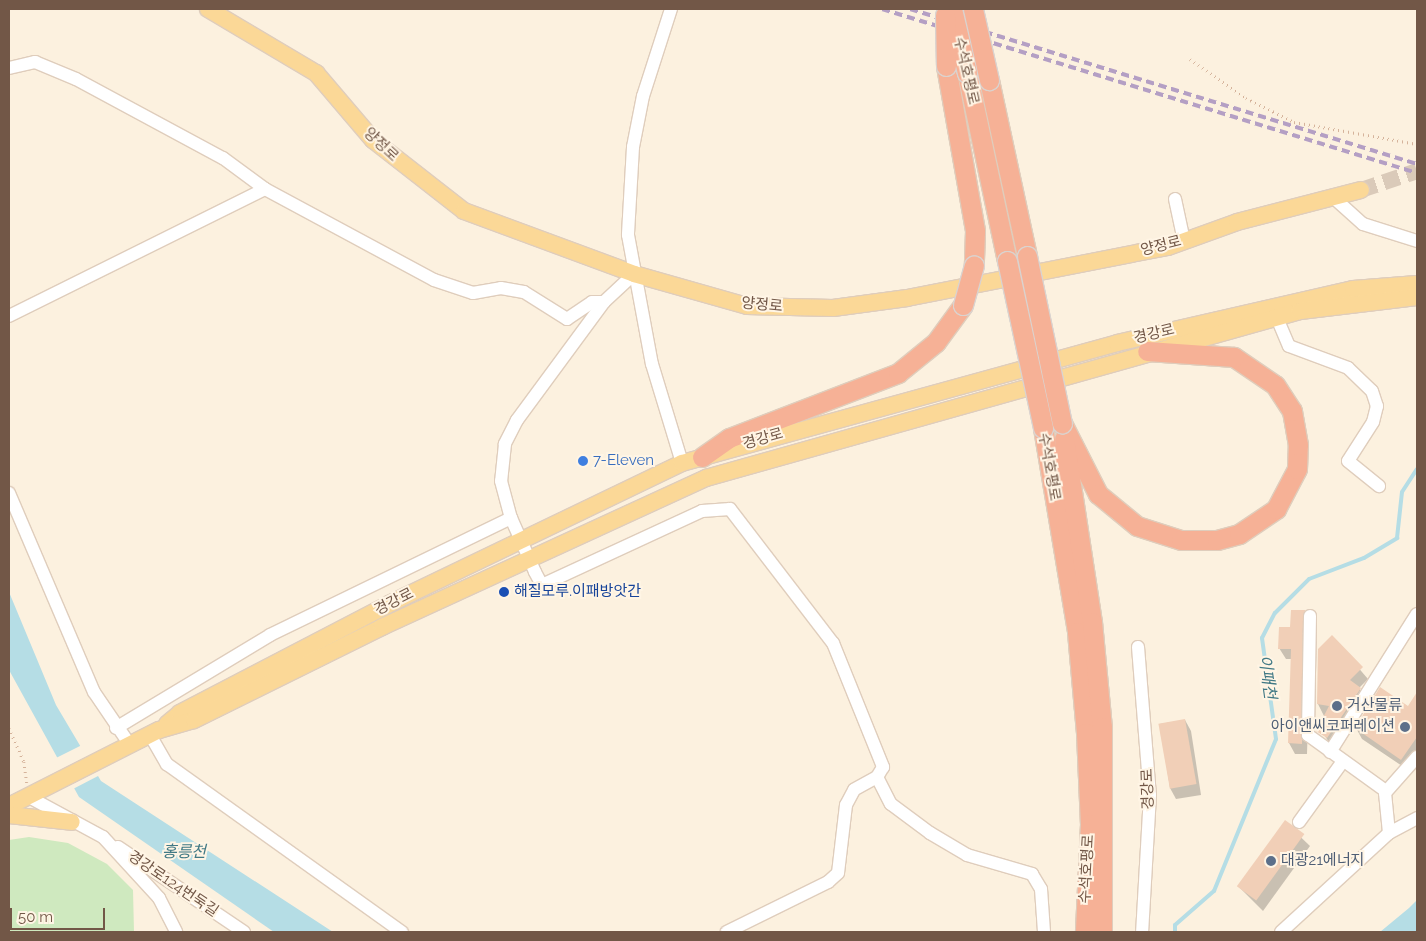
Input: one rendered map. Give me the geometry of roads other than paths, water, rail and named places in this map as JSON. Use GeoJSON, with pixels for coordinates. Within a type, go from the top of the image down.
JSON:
{"type":"FeatureCollection","features":[{"type":"Feature","properties":{"kind":"highway"},"geometry":{"type":"LineString","coordinates":[[702,457],[729,438],[898,373],[936,342],[963,305],[974,265],[975,231],[946,66],[945,9]]}},
{"type":"Feature","properties":{"kind":"highway","name":"수석호평로"},"geometry":{"type":"LineString","coordinates":[[952,9],[1043,428],[1077,632],[1085,724],[1090,824],[1085,932]]}},
{"type":"Feature","properties":{"kind":"highway","name":"수석호평로"},"geometry":{"type":"LineString","coordinates":[[973,9],[1062,423],[1092,622],[1102,727],[1102,932]]}},
{"type":"Feature","properties":{"kind":"highway"},"geometry":{"type":"LineString","coordinates":[[1062,423],[1098,494],[1137,526],[1181,540],[1217,540],[1239,534],[1265,519],[1285,495],[1297,469],[1297,429],[1284,398],[1264,375],[1234,357],[1147,351]]}},
{"type":"Feature","properties":{"kind":"main road","name":"양정로"},"geometry":{"type":"LineString","coordinates":[[208,9],[316,73],[373,140],[464,211],[634,274],[747,306],[833,308],[907,298],[1184,241],[1245,220],[1361,190]]}},
{"type":"Feature","properties":{"kind":"main road","name":"경강로"},"geometry":{"type":"LineString","coordinates":[[155,733],[180,713],[520,540],[682,463],[1117,342],[1353,289],[1417,284]]}},
{"type":"Feature","properties":{"kind":"main road","name":"경강로"},"geometry":{"type":"LineString","coordinates":[[9,806],[155,733],[194,720],[529,558],[749,463],[1147,351],[1277,318],[1417,297]]}},
{"type":"Feature","properties":{"kind":"main road"},"geometry":{"type":"LineString","coordinates":[[9,816],[72,822]]}},
{"type":"Feature","properties":{"kind":"street"},"geometry":{"type":"LineString","coordinates":[[671,9],[643,96],[633,147],[628,235],[652,364],[682,463]]}},
{"type":"Feature","properties":{"kind":"street"},"geometry":{"type":"LineString","coordinates":[[9,68],[35,62],[76,79],[223,158],[265,189],[434,280],[473,293],[501,288],[524,292],[567,319],[592,302],[604,302]]}},
{"type":"Feature","properties":{"kind":"street"},"geometry":{"type":"LineString","coordinates":[[9,316],[265,189]]}},
{"type":"Feature","properties":{"kind":"street"},"geometry":{"type":"LineString","coordinates":[[1334,198],[1363,224],[1417,241]]}},
{"type":"Feature","properties":{"kind":"street"},"geometry":{"type":"LineString","coordinates":[[1175,199],[1184,241]]}},
{"type":"Feature","properties":{"kind":"street"},"geometry":{"type":"LineString","coordinates":[[634,274],[604,302],[516,420],[505,444],[501,481],[510,518],[542,585],[702,511],[730,509],[833,643],[883,767],[877,777],[854,790],[846,806],[838,873],[828,882],[727,932]]}},
{"type":"Feature","properties":{"kind":"street"},"geometry":{"type":"LineString","coordinates":[[1277,318],[1289,346],[1348,368],[1372,391],[1377,406],[1373,422],[1348,461],[1379,486]]}},
{"type":"Feature","properties":{"kind":"street"},"geometry":{"type":"LineString","coordinates":[[9,494],[94,692],[126,748]]}},
{"type":"Feature","properties":{"kind":"street"},"geometry":{"type":"LineString","coordinates":[[116,728],[270,635],[510,518]]}},
{"type":"Feature","properties":{"kind":"street"},"geometry":{"type":"LineString","coordinates":[[1330,752],[1417,614]]}},
{"type":"Feature","properties":{"kind":"street"},"geometry":{"type":"LineString","coordinates":[[1310,616],[1307,733],[1330,752],[1386,791]]}},
{"type":"Feature","properties":{"kind":"street","name":"경강로"},"geometry":{"type":"LineString","coordinates":[[1138,647],[1150,795],[1142,932]]}},
{"type":"Feature","properties":{"kind":"street"},"geometry":{"type":"LineString","coordinates":[[155,733],[167,764],[402,932]]}},
{"type":"Feature","properties":{"kind":"street"},"geometry":{"type":"LineString","coordinates":[[1389,833],[1386,791],[1417,757]]}},
{"type":"Feature","properties":{"kind":"street"},"geometry":{"type":"LineString","coordinates":[[1299,822],[1344,761]]}},
{"type":"Feature","properties":{"kind":"street"},"geometry":{"type":"LineString","coordinates":[[877,777],[891,804],[930,833],[967,855],[1032,874],[1040,889],[1044,932]]}},
{"type":"Feature","properties":{"kind":"street"},"geometry":{"type":"LineString","coordinates":[[29,797],[102,837],[159,898],[176,932]]}},
{"type":"Feature","properties":{"kind":"street"},"geometry":{"type":"LineString","coordinates":[[1281,932],[1389,833],[1417,818]]}},
{"type":"Feature","properties":{"kind":"street","name":"경강로124번둑길"},"geometry":{"type":"LineString","coordinates":[[102,837],[244,932]]}},
{"type":"Feature","properties":{"kind":"water","name":"홍릉천"},"geometry":{"type":"Polygon","coordinates":[[[9,592],[56,705],[101,781],[333,932],[274,932],[79,797],[9,670],[9,592]]]}},
{"type":"Feature","properties":{"kind":"water"},"geometry":{"type":"Polygon","coordinates":[[[1417,900],[1417,932],[1380,932],[1409,908],[1417,900]]]}},
{"type":"Feature","properties":{"kind":"waterway","name":"이패천"},"geometry":{"type":"LineString","coordinates":[[1175,932],[1175,925],[1214,891],[1276,739],[1262,638],[1275,613],[1309,579],[1364,558],[1397,538],[1402,492],[1417,469]]}},
{"type":"Feature","properties":{"kind":"tunnel"},"geometry":{"type":"LineString","coordinates":[[1361,190],[1417,171]]}},
{"type":"Feature","properties":{"kind":"railway"},"geometry":{"type":"LineString","coordinates":[[882,9],[1417,173]]}},
{"type":"Feature","properties":{"kind":"railway"},"geometry":{"type":"LineString","coordinates":[[910,9],[1417,164]]}},
{"type":"Feature","properties":{"kind":"place","name":"7-Eleven"},"geometry":{"type":"Point","coordinates":[583,461]}},
{"type":"Feature","properties":{"kind":"place","name":"해질모루.이패방앗간"},"geometry":{"type":"Point","coordinates":[504,592]}},
{"type":"Feature","properties":{"kind":"place","name":"거산물류"},"geometry":{"type":"Point","coordinates":[1337,706]}},
{"type":"Feature","properties":{"kind":"place","name":"아이앤씨코퍼레이션"},"geometry":{"type":"Point","coordinates":[1405,727]}},
{"type":"Feature","properties":{"kind":"place","name":"대광21에너지"},"geometry":{"type":"Point","coordinates":[1271,861]}}]}
